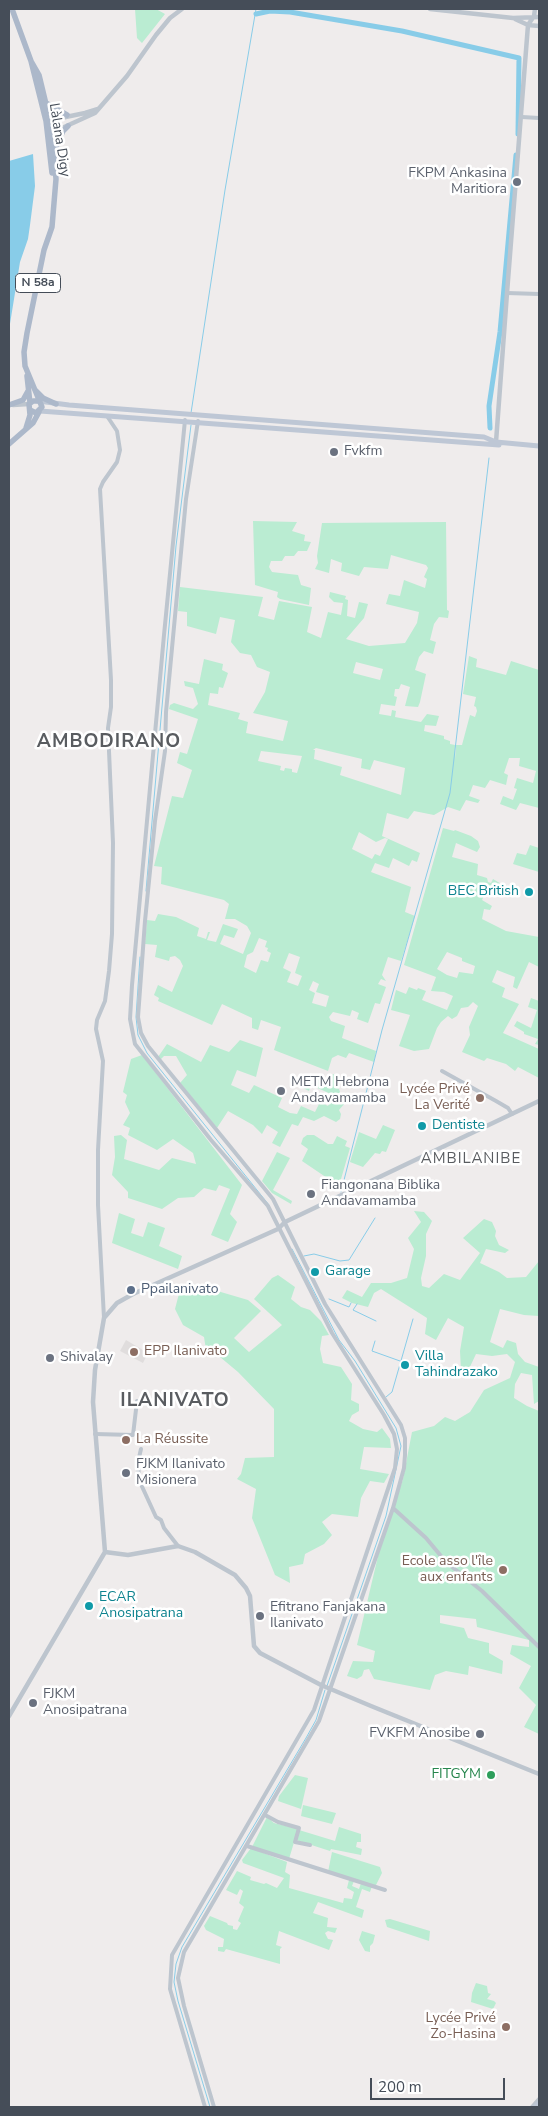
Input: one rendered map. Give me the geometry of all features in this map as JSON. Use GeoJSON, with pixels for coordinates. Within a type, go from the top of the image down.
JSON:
{"type":"FeatureCollection","features":[{"type":"Feature","properties":{"kind":"main road","name":"Làlana Digy"},"geometry":{"type":"LineString","coordinates":[[12,9],[31,61],[55,152],[55,194],[52,227],[44,250],[26,333],[24,362],[31,389]]}},
{"type":"Feature","properties":{"kind":"main road","name":"Làlana Digy"},"geometry":{"type":"LineString","coordinates":[[31,61],[39,75],[46,103],[55,194]]}},
{"type":"Feature","properties":{"kind":"main road"},"geometry":{"type":"LineString","coordinates":[[46,103],[68,116]]}},
{"type":"Feature","properties":{"kind":"main road"},"geometry":{"type":"LineString","coordinates":[[55,152],[60,136],[68,126]]}},
{"type":"Feature","properties":{"kind":"main road"},"geometry":{"type":"LineString","coordinates":[[9,405],[23,400],[31,389],[43,398],[56,404]]}},
{"type":"Feature","properties":{"kind":"main road","name":"N 58a"},"geometry":{"type":"LineString","coordinates":[[31,389],[38,401]]}},
{"type":"Feature","properties":{"kind":"main road","name":"N 58a"},"geometry":{"type":"LineString","coordinates":[[25,430],[29,420],[31,389]]}},
{"type":"Feature","properties":{"kind":"main road"},"geometry":{"type":"LineString","coordinates":[[186,417],[40,411],[34,413],[30,406],[38,401],[186,417],[539,447]]}},
{"type":"Feature","properties":{"kind":"main road"},"geometry":{"type":"LineString","coordinates":[[9,444],[33,423],[40,411],[41,404],[38,401]]}},
{"type":"Feature","properties":{"kind":"main road"},"geometry":{"type":"LineString","coordinates":[[536,2107],[539,2103]]}},
{"type":"Feature","properties":{"kind":"street"},"geometry":{"type":"LineString","coordinates":[[48,125],[57,128],[68,126],[95,114],[127,76],[170,18],[182,9]]}},
{"type":"Feature","properties":{"kind":"street"},"geometry":{"type":"LineString","coordinates":[[430,9],[513,18],[537,16]]}},
{"type":"Feature","properties":{"kind":"street"},"geometry":{"type":"LineString","coordinates":[[535,9],[537,16]]}},
{"type":"Feature","properties":{"kind":"street"},"geometry":{"type":"LineString","coordinates":[[499,444],[506,293],[522,117],[528,25],[537,16]]}},
{"type":"Feature","properties":{"kind":"street"},"geometry":{"type":"LineString","coordinates":[[513,18],[528,25],[539,26]]}},
{"type":"Feature","properties":{"kind":"street"},"geometry":{"type":"LineString","coordinates":[[48,125],[68,116],[100,108]]}},
{"type":"Feature","properties":{"kind":"street"},"geometry":{"type":"LineString","coordinates":[[522,117],[539,118]]}},
{"type":"Feature","properties":{"kind":"street"},"geometry":{"type":"LineString","coordinates":[[506,293],[539,294]]}},
{"type":"Feature","properties":{"kind":"street"},"geometry":{"type":"LineString","coordinates":[[9,405],[30,406]]}},
{"type":"Feature","properties":{"kind":"street"},"geometry":{"type":"LineString","coordinates":[[9,1716],[105,1552],[93,1402],[95,1370],[104,1318],[98,1186],[103,1061],[96,1028],[97,1020],[105,1002],[110,961],[113,844],[108,728],[111,707],[111,680],[100,489],[117,462],[120,450],[117,432],[106,414]]}},
{"type":"Feature","properties":{"kind":"street"},"geometry":{"type":"LineString","coordinates":[[186,417],[132,985],[130,1019],[135,1044],[211,1140],[268,1206],[332,1333],[384,1415],[394,1434],[397,1449],[395,1468],[314,1710],[172,1955],[170,1989],[205,2107]]}},
{"type":"Feature","properties":{"kind":"street"},"geometry":{"type":"LineString","coordinates":[[198,418],[181,544],[166,712],[165,751],[144,921],[138,1017],[141,1033],[148,1046],[273,1199],[325,1304],[400,1425],[405,1438],[404,1468],[393,1508],[318,1721],[184,1952],[178,1978],[184,2006],[214,2107]]}},
{"type":"Feature","properties":{"kind":"street"},"geometry":{"type":"LineString","coordinates":[[442,1071],[508,1108],[512,1114]]}},
{"type":"Feature","properties":{"kind":"street"},"geometry":{"type":"LineString","coordinates":[[104,1318],[117,1304],[133,1294],[278,1229],[284,1222],[539,1101]]}},
{"type":"Feature","properties":{"kind":"street"},"geometry":{"type":"LineString","coordinates":[[95,1434],[133,1435],[137,1401]]}},
{"type":"Feature","properties":{"kind":"street"},"geometry":{"type":"LineString","coordinates":[[141,1449],[138,1462],[140,1480],[156,1517],[161,1520],[164,1528],[178,1546]]}},
{"type":"Feature","properties":{"kind":"street"},"geometry":{"type":"LineString","coordinates":[[393,1508],[426,1538],[446,1562],[482,1592],[539,1647]]}},
{"type":"Feature","properties":{"kind":"street"},"geometry":{"type":"LineString","coordinates":[[105,1552],[128,1555],[178,1546],[195,1552],[235,1576],[246,1588],[250,1596],[254,1646],[260,1653],[321,1685],[539,1774]]}},
{"type":"Feature","properties":{"kind":"street"},"geometry":{"type":"LineString","coordinates":[[265,1815],[278,1822],[299,1828],[295,1842],[310,1845]]}},
{"type":"Feature","properties":{"kind":"street"},"geometry":{"type":"LineString","coordinates":[[247,1846],[385,1890]]}},
{"type":"Feature","properties":{"kind":"street"},"geometry":{"type":"LineString","coordinates":[[532,2107],[539,2099]]}},
{"type":"Feature","properties":{"kind":"shaded area","name":"EPP Ilanivato"},"geometry":{"type":"Polygon","coordinates":[[[126,1340],[148,1353],[143,1363],[120,1351],[126,1340]]]}},
{"type":"Feature","properties":{"kind":"green space"},"geometry":{"type":"Polygon","coordinates":[[[135,9],[156,9],[165,14],[142,43],[137,38],[135,9]]]}},
{"type":"Feature","properties":{"kind":"green space"},"geometry":{"type":"Polygon","coordinates":[[[253,521],[297,522],[292,531],[305,535],[304,541],[311,542],[307,551],[298,551],[294,556],[285,556],[282,561],[271,561],[269,567],[272,572],[298,575],[301,585],[311,588],[309,605],[280,599],[277,597],[278,592],[255,585],[253,521]]]}},
{"type":"Feature","properties":{"kind":"green space"},"geometry":{"type":"Polygon","coordinates":[[[446,522],[448,618],[439,617],[434,624],[430,640],[436,642],[433,654],[424,651],[419,657],[415,670],[426,674],[420,702],[418,707],[405,706],[410,687],[401,684],[399,689],[395,689],[394,696],[397,697],[395,706],[381,704],[379,714],[391,716],[392,710],[396,711],[395,717],[421,722],[427,714],[439,716],[436,726],[425,725],[424,731],[444,736],[444,739],[450,741],[450,744],[455,745],[455,759],[456,745],[462,745],[470,715],[475,717],[477,711],[474,706],[476,697],[463,694],[469,656],[477,659],[476,667],[506,675],[511,661],[539,670],[539,808],[520,803],[516,810],[500,804],[503,796],[513,800],[517,789],[514,788],[517,778],[533,783],[536,771],[519,766],[520,758],[509,758],[504,773],[508,775],[506,785],[490,780],[485,788],[473,785],[469,796],[480,800],[478,803],[466,800],[460,811],[448,807],[434,815],[414,811],[408,819],[387,813],[382,836],[420,853],[417,862],[412,860],[409,866],[393,858],[389,868],[375,863],[371,872],[411,887],[405,912],[415,916],[401,961],[388,957],[382,975],[386,981],[381,979],[378,984],[386,987],[380,1004],[375,1003],[368,1023],[357,1019],[359,1013],[352,1010],[350,1016],[333,1012],[329,1017],[331,1021],[345,1026],[342,1038],[376,1051],[374,1062],[349,1053],[346,1058],[338,1055],[332,1058],[328,1071],[274,1050],[281,1027],[261,1020],[258,1030],[252,1028],[252,1018],[222,1004],[212,1025],[158,1001],[159,998],[154,995],[158,985],[172,992],[183,966],[175,956],[170,957],[169,961],[155,957],[157,945],[145,944],[147,920],[155,921],[158,914],[176,917],[199,928],[197,936],[206,939],[208,932],[210,932],[207,940],[216,942],[223,924],[238,929],[234,938],[224,935],[220,944],[243,954],[251,933],[247,926],[235,919],[225,919],[229,904],[224,900],[161,884],[162,867],[154,866],[172,796],[183,798],[192,770],[177,763],[180,752],[187,754],[198,719],[169,709],[170,705],[174,703],[193,709],[198,704],[193,688],[185,686],[184,681],[199,684],[204,659],[223,664],[222,670],[228,673],[223,688],[219,687],[218,694],[210,693],[208,705],[240,713],[238,719],[248,722],[246,733],[283,741],[288,721],[253,713],[265,692],[270,672],[257,667],[251,655],[240,653],[231,642],[235,620],[220,617],[216,634],[187,626],[187,612],[178,611],[180,587],[263,597],[258,616],[274,620],[279,601],[312,607],[307,632],[321,638],[328,612],[341,615],[343,603],[334,602],[329,597],[330,592],[346,596],[345,599],[348,600],[347,616],[355,618],[359,602],[368,604],[364,618],[346,639],[369,646],[405,643],[417,623],[419,612],[386,604],[389,594],[400,596],[404,580],[425,588],[427,579],[424,577],[428,568],[426,565],[391,555],[388,569],[364,567],[359,576],[341,571],[342,563],[331,559],[329,573],[315,569],[318,563],[317,556],[322,523],[446,522]],[[356,662],[353,673],[380,680],[383,669],[356,662]],[[316,748],[313,750],[315,750],[314,759],[342,767],[340,775],[401,795],[405,768],[374,760],[370,770],[361,768],[362,759],[316,748]],[[261,751],[258,761],[281,766],[280,770],[284,771],[285,768],[292,769],[292,772],[297,773],[302,756],[261,751]],[[359,832],[352,849],[372,859],[375,854],[380,856],[388,839],[385,838],[376,842],[359,832]],[[259,938],[253,952],[247,955],[244,967],[256,973],[261,960],[268,962],[271,953],[265,947],[267,941],[259,938]],[[289,953],[283,968],[291,972],[287,982],[298,986],[302,976],[295,973],[300,957],[289,953]],[[313,981],[309,990],[315,993],[312,1003],[326,1007],[329,996],[316,992],[319,984],[313,981]]]}},
{"type":"Feature","properties":{"kind":"green space"},"geometry":{"type":"Polygon","coordinates":[[[443,828],[471,836],[478,841],[480,847],[477,852],[456,843],[452,857],[478,864],[477,875],[487,878],[488,882],[491,883],[493,879],[503,885],[502,891],[487,889],[482,900],[492,906],[490,910],[484,909],[482,919],[506,931],[539,937],[539,967],[529,962],[517,989],[513,987],[515,977],[497,970],[492,982],[505,988],[502,997],[519,1004],[503,1033],[539,1049],[539,1078],[518,1067],[515,1071],[506,1064],[487,1058],[484,1061],[462,1052],[470,1035],[469,1027],[478,1006],[473,1002],[468,1007],[461,1008],[457,1016],[452,1019],[448,1016],[441,1022],[429,1049],[414,1051],[399,1046],[410,1015],[391,1010],[396,990],[406,994],[409,987],[426,991],[422,1000],[447,1010],[453,996],[444,992],[431,991],[436,977],[404,965],[443,828]],[[447,952],[437,969],[457,978],[459,972],[473,974],[475,966],[462,961],[462,958],[447,952]]]}},
{"type":"Feature","properties":{"kind":"green space"},"geometry":{"type":"Polygon","coordinates":[[[530,845],[539,848],[539,872],[513,864],[517,853],[526,855],[530,845]]]}},
{"type":"Feature","properties":{"kind":"green space"},"geometry":{"type":"Polygon","coordinates":[[[531,998],[539,1001],[539,1045],[535,1044],[538,1039],[524,1034],[524,1032],[514,1026],[517,1021],[531,1028],[537,1010],[528,1007],[531,998]]]}},
{"type":"Feature","properties":{"kind":"green space"},"geometry":{"type":"Polygon","coordinates":[[[240,1040],[263,1048],[256,1077],[237,1070],[231,1085],[249,1093],[254,1085],[282,1098],[278,1107],[297,1114],[301,1106],[315,1112],[320,1102],[328,1106],[333,1095],[311,1085],[309,1091],[301,1087],[306,1075],[329,1084],[333,1074],[339,1077],[335,1087],[340,1092],[337,1100],[345,1103],[339,1110],[341,1114],[340,1119],[336,1122],[324,1116],[314,1121],[303,1117],[298,1126],[292,1124],[280,1147],[272,1143],[278,1132],[267,1125],[262,1134],[253,1125],[228,1111],[217,1128],[180,1083],[187,1075],[176,1056],[164,1056],[161,1059],[158,1057],[167,1044],[201,1062],[210,1045],[229,1052],[240,1040]]]}},
{"type":"Feature","properties":{"kind":"green space"},"geometry":{"type":"Polygon","coordinates":[[[142,1055],[242,1185],[230,1214],[237,1222],[228,1242],[211,1235],[230,1189],[219,1185],[216,1191],[204,1188],[194,1197],[178,1198],[162,1209],[128,1198],[128,1192],[112,1175],[115,1157],[114,1136],[121,1135],[127,1140],[124,1159],[159,1170],[172,1158],[196,1164],[193,1153],[173,1139],[157,1150],[128,1135],[130,1128],[123,1125],[130,1113],[125,1102],[127,1095],[123,1092],[131,1059],[142,1055]]]}},
{"type":"Feature","properties":{"kind":"green space"},"geometry":{"type":"Polygon","coordinates":[[[383,1125],[395,1130],[386,1152],[375,1153],[363,1167],[350,1162],[359,1132],[376,1139],[383,1125]]]}},
{"type":"Feature","properties":{"kind":"green space"},"geometry":{"type":"Polygon","coordinates":[[[307,1135],[314,1135],[328,1144],[333,1144],[337,1136],[347,1141],[345,1146],[350,1148],[339,1186],[302,1161],[308,1149],[301,1144],[303,1138],[307,1135]]]}},
{"type":"Feature","properties":{"kind":"green space"},"geometry":{"type":"Polygon","coordinates":[[[277,1152],[290,1158],[273,1190],[292,1201],[291,1204],[272,1193],[262,1181],[277,1152]]]}},
{"type":"Feature","properties":{"kind":"green space"},"geometry":{"type":"Polygon","coordinates":[[[414,1211],[424,1212],[432,1221],[426,1234],[426,1256],[421,1278],[422,1286],[429,1288],[444,1274],[460,1280],[480,1253],[463,1238],[484,1219],[492,1222],[499,1245],[509,1250],[505,1253],[486,1249],[480,1263],[507,1278],[526,1277],[539,1261],[539,1316],[524,1315],[500,1309],[490,1342],[503,1348],[507,1340],[516,1343],[518,1354],[525,1362],[539,1367],[539,1401],[534,1404],[532,1375],[521,1373],[515,1384],[514,1398],[539,1411],[539,1734],[524,1727],[536,1705],[519,1688],[531,1666],[510,1654],[512,1645],[529,1647],[529,1640],[477,1627],[476,1619],[440,1615],[440,1623],[464,1628],[468,1638],[489,1643],[489,1653],[503,1661],[502,1674],[469,1666],[468,1675],[446,1671],[435,1675],[430,1690],[374,1679],[369,1669],[364,1670],[362,1676],[357,1679],[347,1676],[353,1661],[373,1662],[375,1651],[357,1645],[379,1552],[403,1479],[412,1432],[434,1426],[445,1417],[455,1421],[470,1412],[484,1390],[510,1378],[515,1362],[507,1354],[492,1356],[476,1354],[468,1371],[461,1370],[460,1351],[464,1327],[448,1318],[436,1340],[425,1334],[427,1318],[381,1289],[374,1293],[368,1307],[342,1298],[347,1290],[362,1297],[371,1283],[391,1283],[407,1278],[414,1249],[408,1238],[421,1222],[414,1211]]]}},
{"type":"Feature","properties":{"kind":"green space"},"geometry":{"type":"Polygon","coordinates":[[[119,1213],[135,1219],[131,1233],[143,1237],[148,1222],[165,1228],[159,1246],[182,1256],[178,1269],[112,1243],[119,1213]]]}},
{"type":"Feature","properties":{"kind":"green space"},"geometry":{"type":"Polygon","coordinates":[[[278,1275],[295,1287],[291,1299],[301,1307],[310,1310],[321,1321],[329,1335],[322,1336],[320,1349],[323,1363],[341,1367],[352,1384],[351,1400],[359,1404],[359,1411],[352,1415],[349,1421],[363,1429],[377,1432],[382,1428],[390,1439],[391,1448],[364,1447],[360,1469],[389,1474],[384,1483],[370,1481],[361,1498],[358,1517],[332,1514],[322,1522],[332,1535],[324,1544],[305,1554],[303,1564],[289,1567],[290,1583],[275,1575],[252,1518],[256,1489],[237,1479],[241,1474],[245,1458],[274,1457],[274,1409],[238,1372],[220,1357],[206,1350],[204,1337],[183,1325],[175,1309],[181,1286],[204,1284],[214,1290],[248,1300],[261,1311],[234,1338],[249,1352],[282,1325],[254,1299],[272,1278],[278,1275]]]}},
{"type":"Feature","properties":{"kind":"green space"},"geometry":{"type":"Polygon","coordinates":[[[295,1775],[308,1778],[301,1809],[278,1801],[279,1796],[295,1775]]]}},
{"type":"Feature","properties":{"kind":"green space"},"geometry":{"type":"Polygon","coordinates":[[[303,1805],[336,1813],[332,1824],[301,1816],[303,1805]]]}},
{"type":"Feature","properties":{"kind":"green space"},"geometry":{"type":"Polygon","coordinates":[[[267,1817],[274,1823],[298,1829],[289,1859],[261,1852],[252,1847],[267,1817]]]}},
{"type":"Feature","properties":{"kind":"green space"},"geometry":{"type":"Polygon","coordinates":[[[339,1827],[361,1834],[361,1842],[357,1842],[356,1847],[362,1849],[361,1855],[331,1849],[330,1851],[296,1840],[299,1830],[335,1841],[339,1827]]]}},
{"type":"Feature","properties":{"kind":"green space"},"geometry":{"type":"Polygon","coordinates":[[[251,1848],[287,1862],[285,1872],[290,1875],[289,1888],[343,1903],[344,1898],[352,1899],[354,1892],[347,1888],[349,1880],[354,1881],[352,1886],[359,1889],[361,1883],[372,1886],[370,1892],[362,1889],[356,1907],[364,1910],[362,1918],[318,1902],[313,1913],[328,1918],[327,1927],[337,1928],[335,1933],[328,1931],[325,1933],[328,1939],[333,1940],[329,1950],[279,1931],[276,1945],[282,1947],[280,1949],[280,1964],[226,1949],[224,1952],[218,1951],[218,1947],[223,1947],[224,1939],[206,1930],[204,1926],[210,1916],[233,1926],[233,1929],[237,1930],[241,1923],[238,1921],[244,1907],[239,1903],[243,1891],[240,1889],[237,1895],[226,1890],[237,1871],[251,1877],[250,1880],[266,1883],[277,1888],[284,1878],[243,1863],[242,1860],[251,1848]]]}},
{"type":"Feature","properties":{"kind":"green space"},"geometry":{"type":"Polygon","coordinates":[[[332,1852],[380,1867],[382,1873],[375,1887],[328,1872],[332,1852]]]}},
{"type":"Feature","properties":{"kind":"green space"},"geometry":{"type":"Polygon","coordinates":[[[390,1919],[430,1931],[429,1941],[387,1927],[385,1920],[390,1919]]]}},
{"type":"Feature","properties":{"kind":"green space"},"geometry":{"type":"Polygon","coordinates":[[[362,1931],[375,1935],[370,1946],[370,1952],[365,1951],[359,1940],[362,1931]]]}},
{"type":"Feature","properties":{"kind":"green space"},"geometry":{"type":"Polygon","coordinates":[[[476,1983],[487,1986],[488,1993],[491,1994],[487,1999],[496,2003],[493,2009],[471,2002],[476,1983]]]}},
{"type":"Feature","properties":{"kind":"water"},"geometry":{"type":"Polygon","coordinates":[[[33,154],[35,186],[30,225],[28,239],[20,262],[9,330],[9,161],[33,154]]]}},
{"type":"Feature","properties":{"kind":"waterway"},"geometry":{"type":"LineString","coordinates":[[191,413],[225,190],[256,9]]}},
{"type":"Feature","properties":{"kind":"waterway"},"geometry":{"type":"LineString","coordinates":[[256,14],[270,11],[290,12],[402,31],[519,58],[518,134]]}},
{"type":"Feature","properties":{"kind":"waterway"},"geometry":{"type":"LineString","coordinates":[[490,428],[489,406],[500,332],[516,155]]}},
{"type":"Feature","properties":{"kind":"waterway"},"geometry":{"type":"LineString","coordinates":[[146,891],[176,546],[191,425]]}},
{"type":"Feature","properties":{"kind":"waterway"},"geometry":{"type":"LineString","coordinates":[[341,1192],[382,1030],[450,793],[489,458]]}},
{"type":"Feature","properties":{"kind":"waterway"},"geometry":{"type":"LineString","coordinates":[[140,957],[136,1017],[138,1035],[147,1053],[269,1205]]}},
{"type":"Feature","properties":{"kind":"waterway"},"geometry":{"type":"LineString","coordinates":[[304,1256],[314,1254],[340,1261],[349,1260],[375,1218]]}},
{"type":"Feature","properties":{"kind":"waterway"},"geometry":{"type":"LineString","coordinates":[[292,1249],[339,1340],[355,1361],[396,1428],[401,1446],[386,1516],[327,1686]]}},
{"type":"Feature","properties":{"kind":"waterway"},"geometry":{"type":"LineString","coordinates":[[329,1299],[349,1307],[351,1303]]}},
{"type":"Feature","properties":{"kind":"waterway"},"geometry":{"type":"LineString","coordinates":[[357,1304],[353,1310],[376,1321]]}},
{"type":"Feature","properties":{"kind":"waterway"},"geometry":{"type":"LineString","coordinates":[[386,1397],[392,1392],[413,1319]]}},
{"type":"Feature","properties":{"kind":"waterway"},"geometry":{"type":"LineString","coordinates":[[375,1341],[372,1351],[400,1361]]}},
{"type":"Feature","properties":{"kind":"waterway"},"geometry":{"type":"LineString","coordinates":[[210,2107],[178,2001],[174,1982],[176,1964],[182,1947],[316,1720],[325,1690]]}},
{"type":"Feature","properties":{"kind":"place","name":"FKPM Ankasina Maritiora"},"geometry":{"type":"Point","coordinates":[517,182]}},
{"type":"Feature","properties":{"kind":"place","name":"Fvkfm"},"geometry":{"type":"Point","coordinates":[334,452]}},
{"type":"Feature","properties":{"kind":"place","name":"BEC British"},"geometry":{"type":"Point","coordinates":[529,892]}},
{"type":"Feature","properties":{"kind":"place","name":"METM Hebrona Andavamamba"},"geometry":{"type":"Point","coordinates":[281,1091]}},
{"type":"Feature","properties":{"kind":"place","name":"Lycée Privé La Verité"},"geometry":{"type":"Point","coordinates":[480,1098]}},
{"type":"Feature","properties":{"kind":"place","name":"Dentiste"},"geometry":{"type":"Point","coordinates":[422,1126]}},
{"type":"Feature","properties":{"kind":"place","name":"Fiangonana Biblika Andavamamba"},"geometry":{"type":"Point","coordinates":[311,1194]}},
{"type":"Feature","properties":{"kind":"place","name":"Garage"},"geometry":{"type":"Point","coordinates":[315,1272]}},
{"type":"Feature","properties":{"kind":"place","name":"Ppailanivato"},"geometry":{"type":"Point","coordinates":[131,1290]}},
{"type":"Feature","properties":{"kind":"place","name":"EPP Ilanivato"},"geometry":{"type":"Point","coordinates":[134,1352]}},
{"type":"Feature","properties":{"kind":"place","name":"Shivalay"},"geometry":{"type":"Point","coordinates":[50,1358]}},
{"type":"Feature","properties":{"kind":"place","name":"Villa Tahindrazako"},"geometry":{"type":"Point","coordinates":[405,1365]}},
{"type":"Feature","properties":{"kind":"place","name":"La Réussite"},"geometry":{"type":"Point","coordinates":[126,1440]}},
{"type":"Feature","properties":{"kind":"place","name":"FJKM Ilanivato Misionera"},"geometry":{"type":"Point","coordinates":[126,1473]}},
{"type":"Feature","properties":{"kind":"place","name":"Ecole asso l'île aux enfants"},"geometry":{"type":"Point","coordinates":[503,1570]}},
{"type":"Feature","properties":{"kind":"place","name":"ECAR Anosipatrana"},"geometry":{"type":"Point","coordinates":[89,1606]}},
{"type":"Feature","properties":{"kind":"place","name":"Efitrano Fanjakana Ilanivato"},"geometry":{"type":"Point","coordinates":[260,1616]}},
{"type":"Feature","properties":{"kind":"place","name":"FJKM Anosipatrana"},"geometry":{"type":"Point","coordinates":[33,1703]}},
{"type":"Feature","properties":{"kind":"place","name":"FVKFM Anosibe"},"geometry":{"type":"Point","coordinates":[480,1734]}},
{"type":"Feature","properties":{"kind":"place","name":"FITGYM"},"geometry":{"type":"Point","coordinates":[491,1775]}},
{"type":"Feature","properties":{"kind":"place","name":"Lycée Privé Zo-Hasina"},"geometry":{"type":"Point","coordinates":[506,2027]}},
{"type":"Feature","properties":{"kind":"district","name":"AMBODIRANO"},"geometry":{"type":"Point","coordinates":[109,742]}},
{"type":"Feature","properties":{"kind":"district","name":"AMBILANIBE"},"geometry":{"type":"Point","coordinates":[471,1159]}},
{"type":"Feature","properties":{"kind":"district","name":"ILANIVATO"},"geometry":{"type":"Point","coordinates":[175,1401]}}]}
